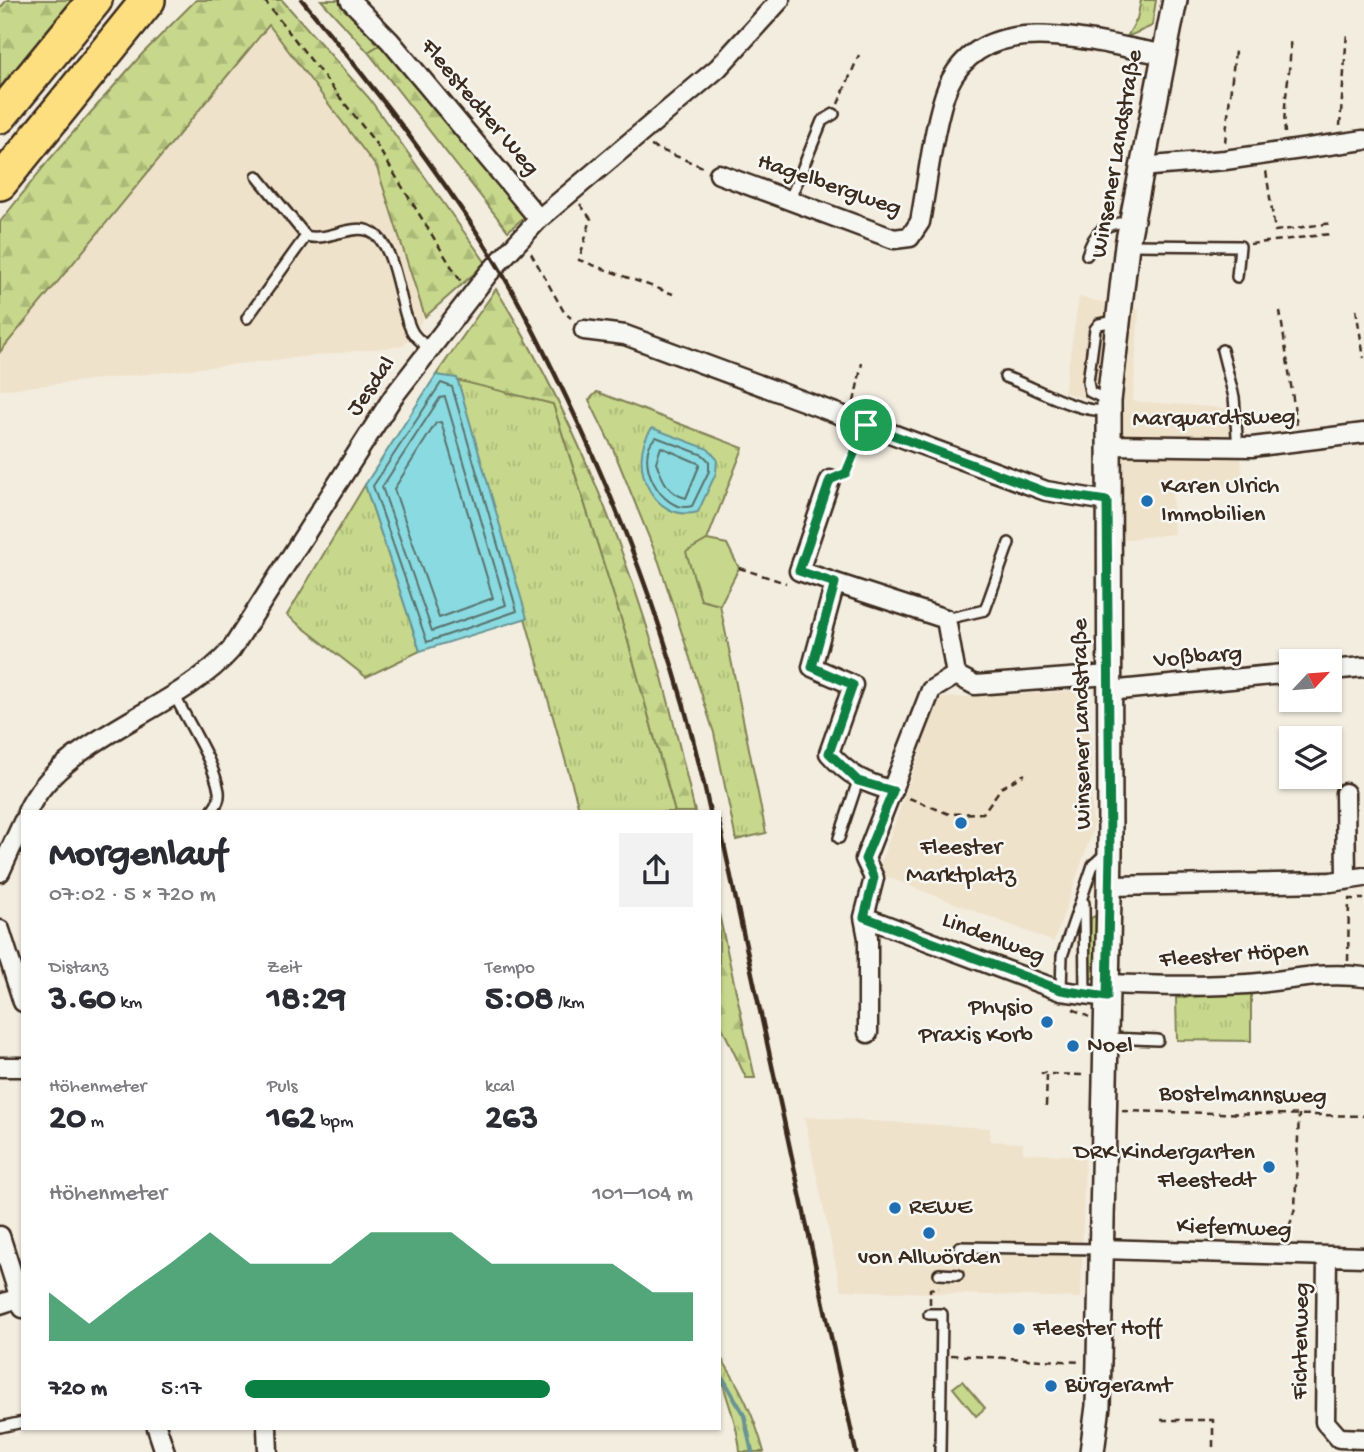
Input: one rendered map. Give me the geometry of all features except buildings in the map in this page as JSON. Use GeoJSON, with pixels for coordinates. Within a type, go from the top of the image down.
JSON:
{"type":"FeatureCollection","features":[{"type":"Feature","properties":{"kind":"highway"},"geometry":{"type":"LineString","coordinates":[[0,116],[95,0]]}},
{"type":"Feature","properties":{"kind":"highway"},"geometry":{"type":"LineString","coordinates":[[0,183],[91,70],[157,3]]}},
{"type":"Feature","properties":{"kind":"street","name":"Fleestedter Weg"},"geometry":{"type":"LineString","coordinates":[[351,0],[390,41],[539,219]]}},
{"type":"Feature","properties":{"kind":"street","name":"Jesdal"},"geometry":{"type":"LineString","coordinates":[[28,810],[33,799],[56,772],[86,750],[210,672],[231,650],[393,397],[470,297],[539,219],[718,68],[780,0]]}},
{"type":"Feature","properties":{"kind":"street","name":"Winsener Landstraße"},"geometry":{"type":"LineString","coordinates":[[1092,1452],[1098,1406],[1102,1250],[1100,1029],[1086,992],[1109,890],[1109,406],[1116,321],[1129,233],[1162,54],[1175,0]]}},
{"type":"Feature","properties":{"kind":"street","name":"Hagelbergweg"},"geometry":{"type":"LineString","coordinates":[[719,174],[894,239],[910,237],[919,222],[948,87],[959,69],[983,48],[1011,36],[1042,34],[1162,54]]}},
{"type":"Feature","properties":{"kind":"street"},"geometry":{"type":"LineString","coordinates":[[1140,167],[1225,160],[1364,140]]}},
{"type":"Feature","properties":{"kind":"street"},"geometry":{"type":"LineString","coordinates":[[584,330],[625,335],[1046,492],[1107,501]]}},
{"type":"Feature","properties":{"kind":"street","name":"Marquardtsweg"},"geometry":{"type":"LineString","coordinates":[[1107,445],[1238,448],[1300,443],[1364,433]]}},
{"type":"Feature","properties":{"kind":"street"},"geometry":{"type":"LineString","coordinates":[[830,480],[799,571],[946,619],[956,675],[931,690],[865,859],[874,878],[864,917],[867,938],[868,1033]]}},
{"type":"Feature","properties":{"kind":"street"},"geometry":{"type":"LineString","coordinates":[[835,583],[812,667],[853,685],[829,753],[858,781],[893,791]]}},
{"type":"Feature","properties":{"kind":"street"},"geometry":{"type":"LineString","coordinates":[[1342,669],[1364,667]]}},
{"type":"Feature","properties":{"kind":"street","name":"Voßbarg"},"geometry":{"type":"LineString","coordinates":[[956,675],[975,685],[1109,683],[1279,674]]}},
{"type":"Feature","properties":{"kind":"street"},"geometry":{"type":"LineString","coordinates":[[1109,890],[1355,879],[1345,793]]}},
{"type":"Feature","properties":{"kind":"street"},"geometry":{"type":"LineString","coordinates":[[0,872],[21,826]]}},
{"type":"Feature","properties":{"kind":"street","name":"Lindenweg"},"geometry":{"type":"LineString","coordinates":[[864,917],[1086,992]]}},
{"type":"Feature","properties":{"kind":"street"},"geometry":{"type":"LineString","coordinates":[[0,930],[21,996]]}},
{"type":"Feature","properties":{"kind":"street","name":"Fleester Höpen"},"geometry":{"type":"LineString","coordinates":[[1086,992],[1248,984],[1309,974],[1356,976]]}},
{"type":"Feature","properties":{"kind":"street"},"geometry":{"type":"LineString","coordinates":[[0,1067],[21,1067]]}},
{"type":"Feature","properties":{"kind":"street"},"geometry":{"type":"LineString","coordinates":[[0,1236],[21,1303],[0,1304]]}},
{"type":"Feature","properties":{"kind":"street","name":"Kiefernweg"},"geometry":{"type":"LineString","coordinates":[[1102,1250],[1364,1257]]}},
{"type":"Feature","properties":{"kind":"street","name":"Fichtenweg"},"geometry":{"type":"LineString","coordinates":[[1327,1256],[1325,1422],[1339,1438],[1364,1439]]}},
{"type":"Feature","properties":{"kind":"street"},"geometry":{"type":"LineString","coordinates":[[158,1430],[164,1452]]}},
{"type":"Feature","properties":{"kind":"street"},"geometry":{"type":"LineString","coordinates":[[267,1430],[268,1452]]}},
{"type":"Feature","properties":{"kind":"lane"},"geometry":{"type":"LineString","coordinates":[[790,199],[822,121],[834,114]]}},
{"type":"Feature","properties":{"kind":"lane"},"geometry":{"type":"LineString","coordinates":[[257,176],[306,236],[315,238],[359,230],[369,231],[377,236],[389,258],[413,333],[429,348]]}},
{"type":"Feature","properties":{"kind":"lane"},"geometry":{"type":"LineString","coordinates":[[1087,255],[1097,231],[1107,226],[1129,233],[1240,246],[1237,277]]}},
{"type":"Feature","properties":{"kind":"lane"},"geometry":{"type":"LineString","coordinates":[[247,318],[306,236]]}},
{"type":"Feature","properties":{"kind":"lane"},"geometry":{"type":"LineString","coordinates":[[1222,350],[1234,397],[1238,448]]}},
{"type":"Feature","properties":{"kind":"lane"},"geometry":{"type":"LineString","coordinates":[[1005,377],[1032,386],[1064,402],[1109,406]]}},
{"type":"Feature","properties":{"kind":"lane"},"geometry":{"type":"LineString","coordinates":[[946,619],[985,610],[1009,543]]}},
{"type":"Feature","properties":{"kind":"lane"},"geometry":{"type":"LineString","coordinates":[[175,696],[215,778],[219,793],[218,803],[213,810]]}},
{"type":"Feature","properties":{"kind":"lane"},"geometry":{"type":"LineString","coordinates":[[839,838],[858,781]]}},
{"type":"Feature","properties":{"kind":"lane"},"geometry":{"type":"LineString","coordinates":[[1086,992],[1062,956],[1093,865],[1110,851]]}},
{"type":"Feature","properties":{"kind":"lane"},"geometry":{"type":"LineString","coordinates":[[1084,894],[1109,890]]}},
{"type":"Feature","properties":{"kind":"lane"},"geometry":{"type":"LineString","coordinates":[[1084,894],[1086,992]]}},
{"type":"Feature","properties":{"kind":"lane"},"geometry":{"type":"LineString","coordinates":[[1100,1029],[1158,1040]]}},
{"type":"Feature","properties":{"kind":"lane"},"geometry":{"type":"LineString","coordinates":[[959,1247],[1102,1250]]}},
{"type":"Feature","properties":{"kind":"lane"},"geometry":{"type":"LineString","coordinates":[[939,1275],[958,1275]]}},
{"type":"Feature","properties":{"kind":"lane"},"geometry":{"type":"LineString","coordinates":[[929,1314],[942,1314],[940,1452]]}},
{"type":"Feature","properties":{"kind":"lane"},"geometry":{"type":"LineString","coordinates":[[0,1426],[21,1422]]}},
{"type":"Feature","properties":{"kind":"path"},"geometry":{"type":"LineString","coordinates":[[264,0],[373,141],[429,226],[470,297]]}},
{"type":"Feature","properties":{"kind":"path"},"geometry":{"type":"LineString","coordinates":[[1339,144],[1347,32]]}},
{"type":"Feature","properties":{"kind":"path"},"geometry":{"type":"LineString","coordinates":[[1287,151],[1283,108],[1291,58],[1290,40]]}},
{"type":"Feature","properties":{"kind":"path"},"geometry":{"type":"LineString","coordinates":[[1225,160],[1226,118],[1236,51]]}},
{"type":"Feature","properties":{"kind":"path"},"geometry":{"type":"LineString","coordinates":[[834,114],[859,55]]}},
{"type":"Feature","properties":{"kind":"path"},"geometry":{"type":"LineString","coordinates":[[642,142],[719,174]]}},
{"type":"Feature","properties":{"kind":"path"},"geometry":{"type":"LineString","coordinates":[[1264,154],[1275,232],[1332,223]]}},
{"type":"Feature","properties":{"kind":"path"},"geometry":{"type":"LineString","coordinates":[[576,198],[592,219],[579,260],[673,294]]}},
{"type":"Feature","properties":{"kind":"path"},"geometry":{"type":"LineString","coordinates":[[1240,246],[1330,234]]}},
{"type":"Feature","properties":{"kind":"path"},"geometry":{"type":"LineString","coordinates":[[521,237],[564,312],[584,330]]}},
{"type":"Feature","properties":{"kind":"path"},"geometry":{"type":"LineString","coordinates":[[1356,309],[1364,358]]}},
{"type":"Feature","properties":{"kind":"path"},"geometry":{"type":"LineString","coordinates":[[1280,311],[1300,443]]}},
{"type":"Feature","properties":{"kind":"path"},"geometry":{"type":"LineString","coordinates":[[830,480],[846,473],[859,422],[862,363]]}},
{"type":"Feature","properties":{"kind":"path"},"geometry":{"type":"LineString","coordinates":[[739,568],[794,585],[799,571]]}},
{"type":"Feature","properties":{"kind":"path"},"geometry":{"type":"LineString","coordinates":[[893,791],[949,814],[983,813],[1001,788],[1026,774]]}},
{"type":"Feature","properties":{"kind":"path"},"geometry":{"type":"LineString","coordinates":[[1356,976],[1349,899],[1364,899]]}},
{"type":"Feature","properties":{"kind":"path"},"geometry":{"type":"LineString","coordinates":[[1086,992],[1068,1007],[1100,1029]]}},
{"type":"Feature","properties":{"kind":"path"},"geometry":{"type":"LineString","coordinates":[[1046,1106],[1046,1073],[1092,1076]]}},
{"type":"Feature","properties":{"kind":"path","name":"Bostelmannsweg"},"geometry":{"type":"LineString","coordinates":[[1121,1111],[1364,1116]]}},
{"type":"Feature","properties":{"kind":"path"},"geometry":{"type":"LineString","coordinates":[[1281,1255],[1294,1208],[1299,1114]]}},
{"type":"Feature","properties":{"kind":"path"},"geometry":{"type":"LineString","coordinates":[[929,1314],[930,1289],[939,1289],[939,1275]]}},
{"type":"Feature","properties":{"kind":"path"},"geometry":{"type":"LineString","coordinates":[[942,1354],[1088,1362]]}},
{"type":"Feature","properties":{"kind":"path"},"geometry":{"type":"LineString","coordinates":[[1161,1420],[1213,1420],[1213,1452]]}},
{"type":"Feature","properties":{"kind":"path"},"geometry":{"type":"LineString","coordinates":[[1208,1443],[1214,1443]]}},
{"type":"Feature","properties":{"kind":"shaded area"},"geometry":{"type":"Polygon","coordinates":[[[269,25],[380,172],[425,317],[403,346],[0,390],[0,352],[269,25]]]}},
{"type":"Feature","properties":{"kind":"shaded area"},"geometry":{"type":"Polygon","coordinates":[[[1079,297],[1139,310],[1133,401],[1238,409],[1243,486],[1172,491],[1174,534],[1119,540],[1119,409],[1064,392],[1079,297]]]}},
{"type":"Feature","properties":{"kind":"shaded area"},"geometry":{"type":"Polygon","coordinates":[[[1089,690],[1093,830],[1054,942],[877,873],[939,698],[1089,690]]]}},
{"type":"Feature","properties":{"kind":"shaded area"},"geometry":{"type":"Polygon","coordinates":[[[804,1117],[990,1128],[990,1141],[1023,1143],[1023,1153],[1085,1156],[1081,1298],[841,1290],[804,1117]]]}},
{"type":"Feature","properties":{"kind":"green space"},"geometry":{"type":"Polygon","coordinates":[[[7,0],[72,0],[0,89],[0,8],[7,0]]]}},
{"type":"Feature","properties":{"kind":"green space"},"geometry":{"type":"Polygon","coordinates":[[[196,0],[282,0],[369,98],[486,263],[425,317],[377,168],[269,25],[0,352],[0,222],[49,160],[143,53],[196,0]]]}},
{"type":"Feature","properties":{"kind":"green space"},"geometry":{"type":"Polygon","coordinates":[[[321,0],[343,0],[383,43],[368,52],[321,0]]]}},
{"type":"Feature","properties":{"kind":"green space"},"geometry":{"type":"Polygon","coordinates":[[[1141,0],[1156,0],[1152,26],[1127,37],[1137,19],[1141,0]]]}},
{"type":"Feature","properties":{"kind":"green space"},"geometry":{"type":"Polygon","coordinates":[[[383,43],[528,214],[508,231],[368,52],[383,43]]]}},
{"type":"Feature","properties":{"kind":"green space"},"geometry":{"type":"Polygon","coordinates":[[[496,289],[546,377],[609,518],[658,663],[695,810],[674,810],[626,634],[553,404],[436,375],[496,289]]]}},
{"type":"Feature","properties":{"kind":"green space"},"geometry":{"type":"Polygon","coordinates":[[[457,378],[553,404],[626,634],[674,810],[579,810],[457,378]]]}},
{"type":"Feature","properties":{"kind":"green space"},"geometry":{"type":"Polygon","coordinates":[[[597,392],[743,448],[707,540],[687,552],[701,600],[720,605],[766,833],[736,840],[714,733],[659,562],[614,451],[589,400],[597,392]]]}},
{"type":"Feature","properties":{"kind":"green space"},"geometry":{"type":"Polygon","coordinates":[[[365,485],[420,651],[366,677],[287,615],[365,485]]]}},
{"type":"Feature","properties":{"kind":"green space"},"geometry":{"type":"Polygon","coordinates":[[[707,540],[727,544],[739,568],[720,605],[701,600],[686,552],[707,540]]]}},
{"type":"Feature","properties":{"kind":"green space"},"geometry":{"type":"Polygon","coordinates":[[[1097,915],[1099,978],[1089,978],[1091,918],[1097,915]]]}},
{"type":"Feature","properties":{"kind":"green space"},"geometry":{"type":"Polygon","coordinates":[[[721,923],[755,1078],[746,1078],[721,1025],[721,923]]]}},
{"type":"Feature","properties":{"kind":"green space"},"geometry":{"type":"Polygon","coordinates":[[[1251,992],[1251,1041],[1177,1040],[1176,998],[1251,992]]]}},
{"type":"Feature","properties":{"kind":"green space"},"geometry":{"type":"Polygon","coordinates":[[[721,1358],[746,1402],[764,1452],[740,1452],[736,1427],[722,1380],[721,1358]]]}},
{"type":"Feature","properties":{"kind":"green space"},"geometry":{"type":"Polygon","coordinates":[[[962,1381],[985,1408],[976,1416],[953,1388],[962,1381]]]}},
{"type":"Feature","properties":{"kind":"water"},"geometry":{"type":"Polygon","coordinates":[[[436,375],[457,378],[527,618],[420,651],[365,485],[436,375]]]}},
{"type":"Feature","properties":{"kind":"water"},"geometry":{"type":"Polygon","coordinates":[[[652,428],[708,449],[717,459],[716,473],[698,512],[682,513],[668,509],[648,488],[643,474],[642,458],[644,442],[652,428]]]}},
{"type":"Feature","properties":{"kind":"waterway"},"geometry":{"type":"LineString","coordinates":[[721,1375],[744,1415],[752,1452]]}},
{"type":"Feature","properties":{"kind":"railway"},"geometry":{"type":"LineString","coordinates":[[302,0],[374,89],[442,181],[496,264],[538,340],[612,499],[651,601],[684,706],[710,810]]}},
{"type":"Feature","properties":{"kind":"railway"},"geometry":{"type":"LineString","coordinates":[[721,831],[856,1452]]}},
{"type":"Feature","properties":{"kind":"place","name":"Karen Ulrich Immobilien"},"geometry":{"type":"Point","coordinates":[1147,501]}},
{"type":"Feature","properties":{"kind":"place","name":"Fleester Marktplatz"},"geometry":{"type":"Point","coordinates":[961,823]}},
{"type":"Feature","properties":{"kind":"place","name":"Physio Praxis Korb"},"geometry":{"type":"Point","coordinates":[1047,1022]}},
{"type":"Feature","properties":{"kind":"place","name":"Noel"},"geometry":{"type":"Point","coordinates":[1073,1046]}},
{"type":"Feature","properties":{"kind":"place","name":"DRK Kindergarten Fleestedt"},"geometry":{"type":"Point","coordinates":[1269,1167]}},
{"type":"Feature","properties":{"kind":"place","name":"REWE"},"geometry":{"type":"Point","coordinates":[895,1208]}},
{"type":"Feature","properties":{"kind":"place","name":"von Allwörden"},"geometry":{"type":"Point","coordinates":[929,1233]}},
{"type":"Feature","properties":{"kind":"place","name":"Fleester Hoff"},"geometry":{"type":"Point","coordinates":[1019,1329]}},
{"type":"Feature","properties":{"kind":"place","name":"Bürgeramt"},"geometry":{"type":"Point","coordinates":[1051,1386]}},
{"type":"Feature","properties":{"kind":"route"},"geometry":{"type":"LineString","coordinates":[[866,425],[1046,492],[1107,501],[1110,851],[1107,997],[1061,990],[864,917],[874,878],[865,859],[893,791],[858,781],[829,753],[853,685],[812,667],[835,583],[799,571],[830,480],[846,473],[866,425]]}}]}
